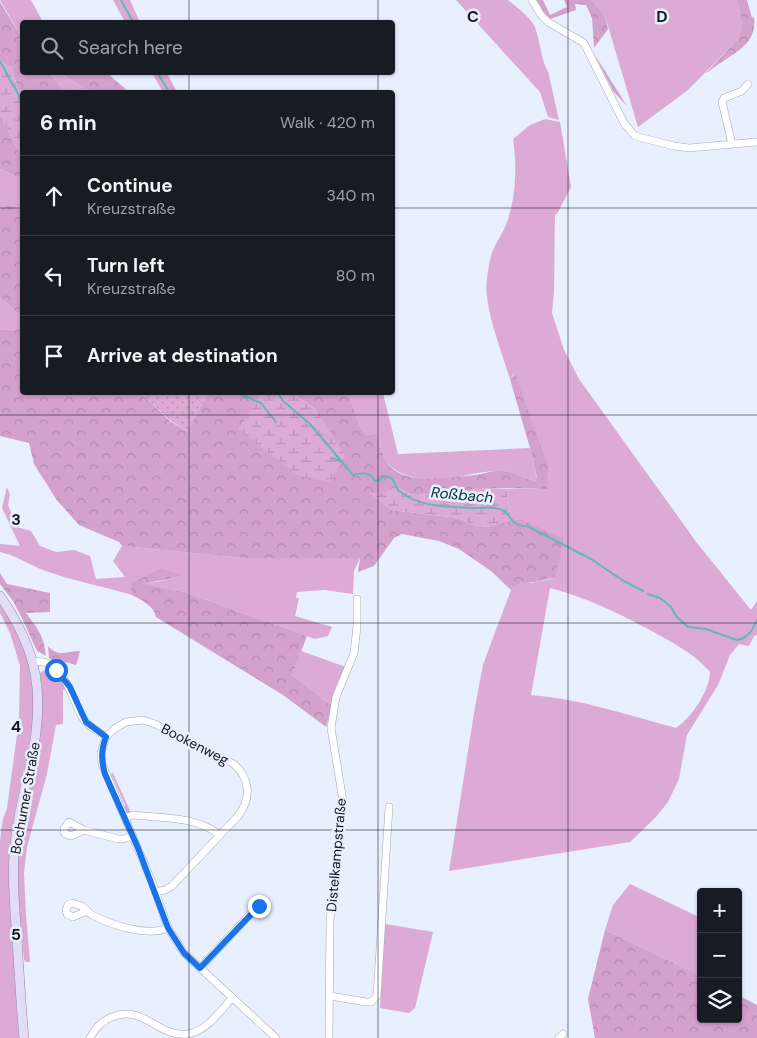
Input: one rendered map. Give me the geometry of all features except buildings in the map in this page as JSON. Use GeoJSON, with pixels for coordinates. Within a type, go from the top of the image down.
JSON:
{"type":"FeatureCollection","features":[{"type":"Feature","properties":{"kind":"main road","name":"Bochumer Straße"},"geometry":{"type":"LineString","coordinates":[[0,596],[21,630],[33,662],[38,690],[37,724],[17,827],[14,857],[14,904],[24,1038]]}},
{"type":"Feature","properties":{"kind":"street"},"geometry":{"type":"LineString","coordinates":[[532,0],[541,15],[548,22],[584,43],[624,123],[635,136],[689,148],[757,142]]}},
{"type":"Feature","properties":{"kind":"street"},"geometry":{"type":"LineString","coordinates":[[732,144],[722,102],[724,98],[742,91],[748,84]]}},
{"type":"Feature","properties":{"kind":"street","name":"Distelkampstraße"},"geometry":{"type":"LineString","coordinates":[[329,1038],[330,920],[344,801],[331,728],[336,697],[354,653],[357,599]]}},
{"type":"Feature","properties":{"kind":"street"},"geometry":{"type":"LineString","coordinates":[[33,662],[38,661],[56,670],[70,687],[86,722],[106,737],[101,753],[102,764],[156,892],[168,928],[184,953],[276,1038]]}},
{"type":"Feature","properties":{"kind":"street","name":"Bookenweg"},"geometry":{"type":"LineString","coordinates":[[106,737],[114,729],[126,722],[149,721],[234,764],[241,770],[246,779],[247,800],[242,810],[172,886],[156,892]]}},
{"type":"Feature","properties":{"kind":"street"},"geometry":{"type":"LineString","coordinates":[[330,996],[371,1002],[376,996],[388,807]]}},
{"type":"Feature","properties":{"kind":"street"},"geometry":{"type":"LineString","coordinates":[[125,818],[133,815],[193,822],[211,829],[220,835]]}},
{"type":"Feature","properties":{"kind":"street"},"geometry":{"type":"LineString","coordinates":[[84,830],[123,840],[133,836]]}},
{"type":"Feature","properties":{"kind":"street"},"geometry":{"type":"LineString","coordinates":[[200,968],[259,906]]}},
{"type":"Feature","properties":{"kind":"street"},"geometry":{"type":"LineString","coordinates":[[87,911],[109,923],[148,932],[168,928]]}},
{"type":"Feature","properties":{"kind":"street"},"geometry":{"type":"LineString","coordinates":[[90,1038],[102,1022],[113,1016],[127,1014],[144,1018],[170,1033],[189,1034],[200,1030],[210,1022],[232,998]]}},
{"type":"Feature","properties":{"kind":"green space"},"geometry":{"type":"Polygon","coordinates":[[[0,0],[31,0],[42,20],[20,20],[20,35],[0,0]]]}},
{"type":"Feature","properties":{"kind":"green space"},"geometry":{"type":"Polygon","coordinates":[[[113,0],[130,0],[139,20],[124,20],[113,0]]]}},
{"type":"Feature","properties":{"kind":"green space"},"geometry":{"type":"Polygon","coordinates":[[[456,0],[508,0],[529,18],[536,30],[559,120],[548,117],[540,92],[456,0]]]}},
{"type":"Feature","properties":{"kind":"green space"},"geometry":{"type":"Polygon","coordinates":[[[536,0],[543,0],[550,15],[567,7],[564,0],[592,0],[605,16],[608,29],[594,48],[592,18],[586,5],[575,4],[576,10],[550,19],[536,0]]]}},
{"type":"Feature","properties":{"kind":"green space"},"geometry":{"type":"Polygon","coordinates":[[[592,0],[737,0],[741,30],[737,40],[688,90],[638,127],[605,16],[592,0]]]}},
{"type":"Feature","properties":{"kind":"green space"},"geometry":{"type":"Polygon","coordinates":[[[737,0],[747,0],[752,18],[754,17],[753,32],[742,48],[705,74],[737,40],[741,30],[741,21],[737,0]]]}},
{"type":"Feature","properties":{"kind":"green space"},"geometry":{"type":"Polygon","coordinates":[[[0,2],[20,35],[20,75],[51,75],[64,90],[20,90],[20,95],[11,67],[0,62],[0,2]]]}},
{"type":"Feature","properties":{"kind":"green space"},"geometry":{"type":"Polygon","coordinates":[[[595,55],[627,106],[613,91],[595,55]]]}},
{"type":"Feature","properties":{"kind":"green space"},"geometry":{"type":"Polygon","coordinates":[[[0,62],[11,67],[20,95],[20,154],[0,114],[0,62]]]}},
{"type":"Feature","properties":{"kind":"green space"},"geometry":{"type":"Polygon","coordinates":[[[51,75],[62,75],[89,90],[64,90],[51,75]]]}},
{"type":"Feature","properties":{"kind":"green space"},"geometry":{"type":"Polygon","coordinates":[[[62,75],[109,75],[127,90],[89,90],[62,75]]]}},
{"type":"Feature","properties":{"kind":"green space"},"geometry":{"type":"Polygon","coordinates":[[[153,75],[168,75],[176,90],[162,90],[153,75]]]}},
{"type":"Feature","properties":{"kind":"green space"},"geometry":{"type":"Polygon","coordinates":[[[0,114],[20,154],[20,178],[0,169],[0,114]]]}},
{"type":"Feature","properties":{"kind":"green space"},"geometry":{"type":"Polygon","coordinates":[[[545,119],[560,122],[571,187],[555,215],[552,313],[564,350],[579,379],[697,543],[751,610],[757,601],[757,635],[754,636],[749,646],[739,644],[730,655],[718,685],[687,735],[679,779],[668,802],[656,817],[630,842],[449,871],[483,665],[511,590],[517,584],[524,581],[531,583],[555,578],[520,519],[512,521],[506,489],[547,489],[514,374],[510,379],[494,329],[487,290],[492,253],[507,223],[513,200],[515,159],[513,139],[530,125],[545,119]],[[550,588],[531,695],[586,704],[676,728],[694,711],[707,688],[709,680],[710,672],[704,665],[674,644],[626,618],[576,596],[550,588]]]}},
{"type":"Feature","properties":{"kind":"green space"},"geometry":{"type":"Polygon","coordinates":[[[0,169],[20,178],[20,209],[10,205],[0,209],[0,169]]]}},
{"type":"Feature","properties":{"kind":"green space"},"geometry":{"type":"Polygon","coordinates":[[[10,205],[20,209],[20,315],[0,297],[0,209],[10,205]]]}},
{"type":"Feature","properties":{"kind":"green space"},"geometry":{"type":"Polygon","coordinates":[[[0,297],[20,315],[20,329],[0,330],[0,297]]]}},
{"type":"Feature","properties":{"kind":"green space"},"geometry":{"type":"Polygon","coordinates":[[[20,329],[20,395],[143,395],[171,422],[187,431],[207,395],[261,395],[239,429],[316,409],[294,395],[349,395],[360,427],[366,435],[377,433],[385,459],[392,468],[401,474],[426,479],[506,471],[535,481],[537,478],[530,448],[510,379],[515,374],[548,466],[547,489],[490,488],[418,495],[411,494],[395,486],[386,492],[370,493],[391,510],[459,518],[473,525],[488,527],[520,519],[564,539],[555,578],[522,582],[511,590],[491,571],[459,549],[439,541],[402,534],[394,538],[374,566],[358,572],[360,558],[243,558],[122,546],[119,542],[79,525],[56,499],[34,464],[29,443],[0,436],[0,330],[20,329]]]}},
{"type":"Feature","properties":{"kind":"green space"},"geometry":{"type":"Polygon","coordinates":[[[143,395],[207,395],[187,431],[171,421],[143,395]]]}},
{"type":"Feature","properties":{"kind":"green space"},"geometry":{"type":"Polygon","coordinates":[[[261,395],[294,395],[316,409],[345,455],[330,483],[297,475],[238,429],[261,395]]]}},
{"type":"Feature","properties":{"kind":"green space"},"geometry":{"type":"Polygon","coordinates":[[[349,395],[383,395],[398,454],[530,448],[537,479],[535,481],[511,472],[502,471],[437,479],[411,477],[395,470],[389,465],[381,450],[377,433],[366,435],[360,427],[349,395]]]}},
{"type":"Feature","properties":{"kind":"green space"},"geometry":{"type":"Polygon","coordinates":[[[395,486],[411,494],[418,495],[490,488],[506,489],[512,521],[488,527],[473,525],[459,518],[391,510],[369,493],[386,492],[395,486]]]}},
{"type":"Feature","properties":{"kind":"green space"},"geometry":{"type":"Polygon","coordinates":[[[7,487],[10,495],[8,505],[17,527],[31,531],[40,546],[56,552],[74,550],[90,556],[96,579],[125,577],[113,561],[122,546],[243,558],[360,558],[354,571],[353,594],[324,590],[297,592],[296,598],[299,598],[295,616],[332,627],[328,636],[315,639],[184,592],[142,584],[169,580],[132,583],[132,595],[65,577],[0,552],[0,544],[20,546],[2,508],[7,487]]]}},
{"type":"Feature","properties":{"kind":"green space"},"geometry":{"type":"Polygon","coordinates":[[[161,569],[183,575],[144,584],[184,592],[307,636],[292,675],[332,706],[326,727],[283,695],[156,617],[150,606],[132,595],[131,583],[161,569]]]}},
{"type":"Feature","properties":{"kind":"green space"},"geometry":{"type":"Polygon","coordinates":[[[0,573],[7,584],[50,593],[50,612],[26,613],[40,633],[46,656],[37,651],[13,601],[0,584],[0,573]]]}},
{"type":"Feature","properties":{"kind":"green space"},"geometry":{"type":"Polygon","coordinates":[[[0,605],[20,639],[30,671],[33,702],[31,731],[13,825],[9,860],[9,890],[19,1038],[0,1038],[0,840],[3,819],[7,808],[19,720],[20,666],[10,633],[0,613],[0,605]]]}},
{"type":"Feature","properties":{"kind":"green space"},"geometry":{"type":"Polygon","coordinates":[[[48,646],[59,653],[80,651],[76,665],[58,660],[62,667],[49,658],[48,646]]]}},
{"type":"Feature","properties":{"kind":"green space"},"geometry":{"type":"Polygon","coordinates":[[[301,651],[346,667],[338,682],[332,706],[292,675],[301,651]]]}},
{"type":"Feature","properties":{"kind":"green space"},"geometry":{"type":"Polygon","coordinates":[[[46,669],[57,676],[67,689],[63,690],[63,724],[56,725],[47,774],[27,847],[24,873],[30,962],[26,962],[24,960],[19,900],[18,854],[42,713],[40,673],[46,669]]]}},
{"type":"Feature","properties":{"kind":"green space"},"geometry":{"type":"Polygon","coordinates":[[[113,773],[131,813],[126,813],[125,805],[111,774],[113,773]]]}},
{"type":"Feature","properties":{"kind":"green space"},"geometry":{"type":"Polygon","coordinates":[[[630,884],[697,916],[697,974],[605,930],[613,905],[630,884]]]}},
{"type":"Feature","properties":{"kind":"green space"},"geometry":{"type":"Polygon","coordinates":[[[385,924],[433,932],[415,1008],[409,1013],[380,1008],[385,924]]]}},
{"type":"Feature","properties":{"kind":"green space"},"geometry":{"type":"Polygon","coordinates":[[[605,930],[697,974],[697,1023],[742,1023],[742,997],[757,1005],[757,1038],[595,1038],[588,999],[605,930]]]}},
{"type":"Feature","properties":{"kind":"waterway"},"geometry":{"type":"LineString","coordinates":[[121,0],[132,20]]}},
{"type":"Feature","properties":{"kind":"waterway","name":"Roßbach"},"geometry":{"type":"LineString","coordinates":[[0,62],[20,98]]}},
{"type":"Feature","properties":{"kind":"waterway"},"geometry":{"type":"LineString","coordinates":[[159,75],[168,90]]}},
{"type":"Feature","properties":{"kind":"waterway"},"geometry":{"type":"LineString","coordinates":[[242,395],[261,403],[276,422]]}},
{"type":"Feature","properties":{"kind":"waterway","name":"Roßbach"},"geometry":{"type":"LineString","coordinates":[[279,395],[283,401],[310,424],[353,475],[368,474],[375,481],[379,481],[383,476],[392,478],[399,491],[407,497],[426,504],[502,510],[516,524],[527,526],[591,559],[622,580],[643,591]]}},
{"type":"Feature","properties":{"kind":"waterway","name":"Roßbach"},"geometry":{"type":"LineString","coordinates":[[332,458],[342,462]]}},
{"type":"Feature","properties":{"kind":"waterway","name":"Roßbach"},"geometry":{"type":"LineString","coordinates":[[648,594],[660,598],[671,607],[676,616],[688,627],[706,629],[737,640],[750,633],[757,620]]}},
{"type":"Feature","properties":{"kind":"route"},"geometry":{"type":"LineString","coordinates":[[56,670],[70,687],[86,722],[106,737],[101,753],[105,774],[152,882],[168,928],[184,953],[200,968],[259,906]]}}]}
